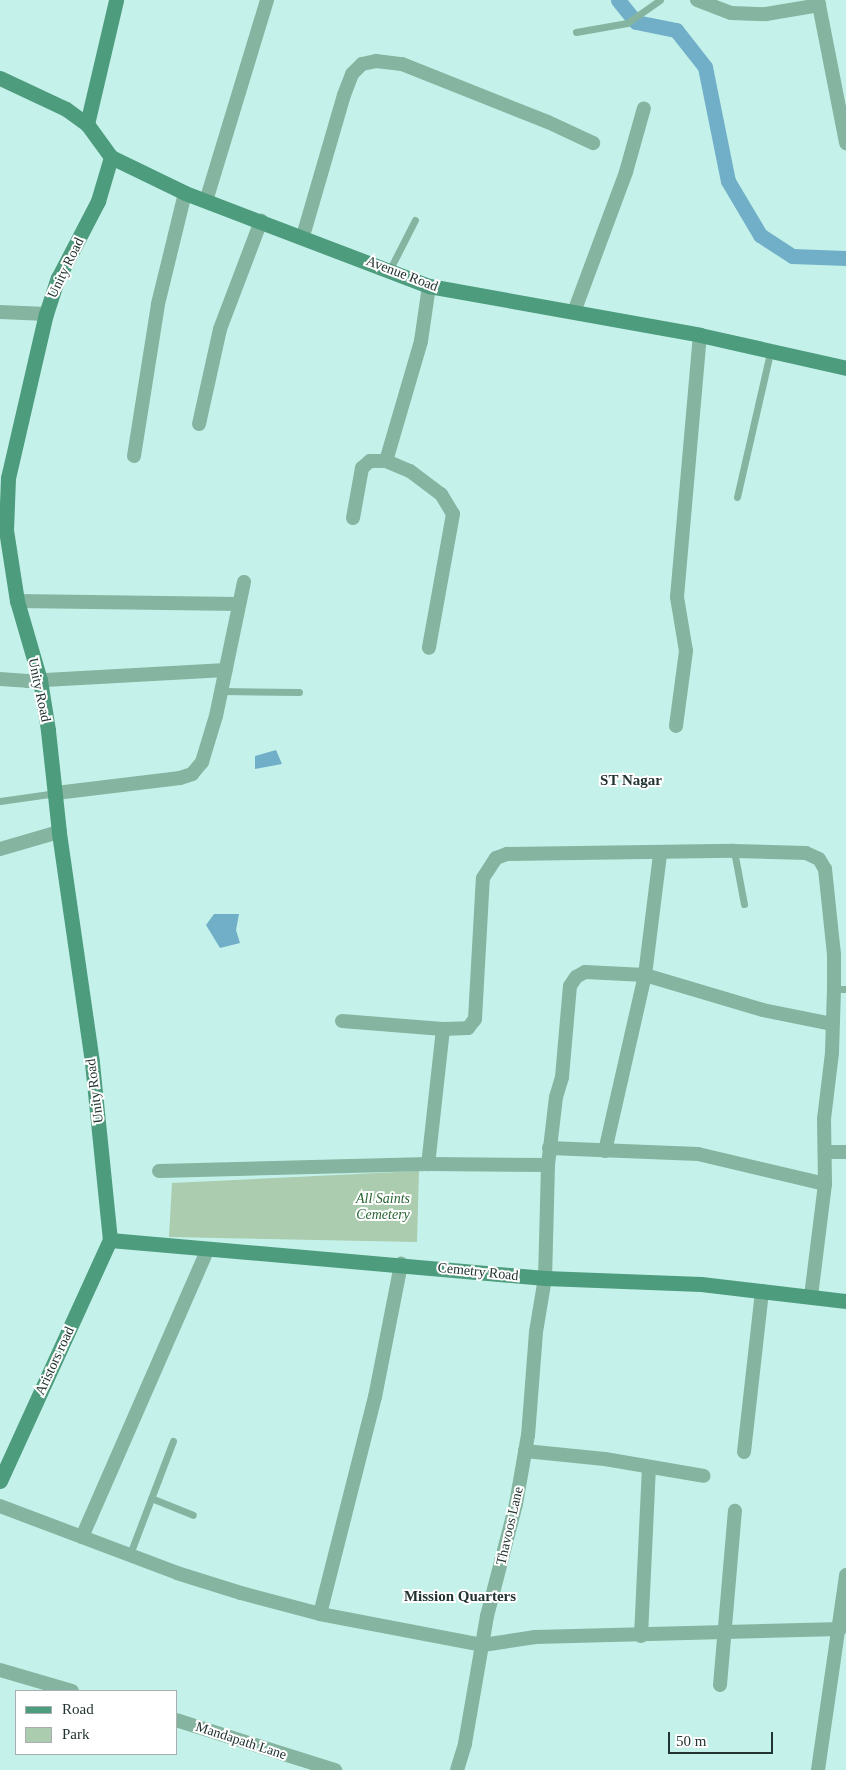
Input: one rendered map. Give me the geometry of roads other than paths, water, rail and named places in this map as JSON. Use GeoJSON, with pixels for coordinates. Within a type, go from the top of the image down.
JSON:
{"type":"FeatureCollection","features":[{"type":"Feature","properties":{"kind":"street"},"geometry":{"type":"LineString","coordinates":[[87,124],[116,0]]}},
{"type":"Feature","properties":{"kind":"street"},"geometry":{"type":"LineString","coordinates":[[206,201],[267,0]]}},
{"type":"Feature","properties":{"kind":"street"},"geometry":{"type":"LineString","coordinates":[[697,0],[731,13],[766,14],[819,3],[846,143]]}},
{"type":"Feature","properties":{"kind":"street"},"geometry":{"type":"LineString","coordinates":[[303,236],[344,95],[352,74],[362,64],[376,61],[402,64],[548,122],[593,143]]}},
{"type":"Feature","properties":{"kind":"street","name":"Avenue Road"},"geometry":{"type":"LineString","coordinates":[[0,78],[58,105],[87,124],[111,157],[185,193],[390,269],[429,286],[700,335],[846,368]]}},
{"type":"Feature","properties":{"kind":"street"},"geometry":{"type":"LineString","coordinates":[[574,312],[626,172],[644,108]]}},
{"type":"Feature","properties":{"kind":"street","name":"Unity Road"},"geometry":{"type":"LineString","coordinates":[[110,1240],[92,1062],[59,832],[56,794],[40,680],[17,601],[6,530],[8,478],[46,314],[58,278],[98,201],[111,157]]}},
{"type":"Feature","properties":{"kind":"street"},"geometry":{"type":"LineString","coordinates":[[134,456],[158,304],[185,193]]}},
{"type":"Feature","properties":{"kind":"street"},"geometry":{"type":"LineString","coordinates":[[199,424],[220,329],[261,221]]}},
{"type":"Feature","properties":{"kind":"street"},"geometry":{"type":"LineString","coordinates":[[386,461],[422,341],[429,286]]}},
{"type":"Feature","properties":{"kind":"street"},"geometry":{"type":"LineString","coordinates":[[0,312],[46,314]]}},
{"type":"Feature","properties":{"kind":"street"},"geometry":{"type":"LineString","coordinates":[[676,726],[686,651],[678,588],[700,335]]}},
{"type":"Feature","properties":{"kind":"street"},"geometry":{"type":"LineString","coordinates":[[353,518],[362,468],[370,461],[386,461],[410,471],[440,494],[454,514],[429,648]]}},
{"type":"Feature","properties":{"kind":"street"},"geometry":{"type":"LineString","coordinates":[[56,794],[180,778],[192,774],[202,762],[210,744],[244,582]]}},
{"type":"Feature","properties":{"kind":"street"},"geometry":{"type":"LineString","coordinates":[[17,601],[239,604]]}},
{"type":"Feature","properties":{"kind":"street"},"geometry":{"type":"LineString","coordinates":[[0,679],[40,680],[226,670]]}},
{"type":"Feature","properties":{"kind":"street"},"geometry":{"type":"LineString","coordinates":[[0,849],[59,832]]}},
{"type":"Feature","properties":{"kind":"street"},"geometry":{"type":"LineString","coordinates":[[342,1021],[443,1029],[468,1028],[475,1019],[483,878],[496,858],[506,854],[660,854],[734,851],[806,853],[819,859],[826,879],[834,954],[840,989],[832,1024],[832,1053],[824,1119],[825,1184],[811,1296]]}},
{"type":"Feature","properties":{"kind":"street"},"geometry":{"type":"LineString","coordinates":[[605,1151],[645,975],[660,854]]}},
{"type":"Feature","properties":{"kind":"street","name":"Thavoos Lane"},"geometry":{"type":"LineString","coordinates":[[457,1770],[525,1451],[536,1332],[545,1278],[549,1148],[556,1097],[562,1077],[570,986],[576,977],[585,972],[645,975],[763,1010],[832,1024]]}},
{"type":"Feature","properties":{"kind":"street"},"geometry":{"type":"LineString","coordinates":[[428,1164],[443,1029]]}},
{"type":"Feature","properties":{"kind":"street"},"geometry":{"type":"LineString","coordinates":[[832,1053],[846,1053]]}},
{"type":"Feature","properties":{"kind":"street"},"geometry":{"type":"LineString","coordinates":[[549,1148],[698,1154],[825,1184]]}},
{"type":"Feature","properties":{"kind":"street"},"geometry":{"type":"LineString","coordinates":[[826,1152],[846,1152]]}},
{"type":"Feature","properties":{"kind":"street"},"geometry":{"type":"LineString","coordinates":[[159,1172],[428,1164],[548,1165]]}},
{"type":"Feature","properties":{"kind":"street","name":"Cemetry Road"},"geometry":{"type":"LineString","coordinates":[[110,1240],[545,1278],[701,1284],[846,1301]]}},
{"type":"Feature","properties":{"kind":"street","name":"Aristors road"},"geometry":{"type":"LineString","coordinates":[[0,1481],[110,1240]]}},
{"type":"Feature","properties":{"kind":"street"},"geometry":{"type":"LineString","coordinates":[[82,1537],[208,1249]]}},
{"type":"Feature","properties":{"kind":"street"},"geometry":{"type":"LineString","coordinates":[[320,1614],[375,1397],[401,1264]]}},
{"type":"Feature","properties":{"kind":"street"},"geometry":{"type":"LineString","coordinates":[[744,1452],[762,1291]]}},
{"type":"Feature","properties":{"kind":"street"},"geometry":{"type":"LineString","coordinates":[[525,1451],[606,1458],[704,1476]]}},
{"type":"Feature","properties":{"kind":"street"},"geometry":{"type":"LineString","coordinates":[[641,1636],[649,1467]]}},
{"type":"Feature","properties":{"kind":"street"},"geometry":{"type":"LineString","coordinates":[[0,1506],[177,1573],[320,1614],[483,1645],[535,1637],[723,1634],[840,1629]]}},
{"type":"Feature","properties":{"kind":"street"},"geometry":{"type":"LineString","coordinates":[[720,1685],[735,1511]]}},
{"type":"Feature","properties":{"kind":"street"},"geometry":{"type":"LineString","coordinates":[[818,1770],[840,1629],[846,1575]]}},
{"type":"Feature","properties":{"kind":"street"},"geometry":{"type":"LineString","coordinates":[[0,1670],[69,1690]]}},
{"type":"Feature","properties":{"kind":"street","name":"Mandapath Lane"},"geometry":{"type":"LineString","coordinates":[[178,1721],[335,1770]]}},
{"type":"Feature","properties":{"kind":"lane"},"geometry":{"type":"LineString","coordinates":[[576,32],[628,23],[660,0]]}},
{"type":"Feature","properties":{"kind":"lane"},"geometry":{"type":"LineString","coordinates":[[390,269],[415,220]]}},
{"type":"Feature","properties":{"kind":"lane"},"geometry":{"type":"LineString","coordinates":[[737,497],[770,352]]}},
{"type":"Feature","properties":{"kind":"lane"},"geometry":{"type":"LineString","coordinates":[[222,691],[299,692]]}},
{"type":"Feature","properties":{"kind":"lane"},"geometry":{"type":"LineString","coordinates":[[0,801],[56,794]]}},
{"type":"Feature","properties":{"kind":"lane"},"geometry":{"type":"LineString","coordinates":[[734,851],[744,904]]}},
{"type":"Feature","properties":{"kind":"lane"},"geometry":{"type":"LineString","coordinates":[[130,1554],[173,1441]]}},
{"type":"Feature","properties":{"kind":"lane"},"geometry":{"type":"LineString","coordinates":[[151,1498],[193,1515]]}},
{"type":"Feature","properties":{"kind":"water"},"geometry":{"type":"Polygon","coordinates":[[[276,750],[282,764],[255,769],[255,756],[276,750]]]}},
{"type":"Feature","properties":{"kind":"water"},"geometry":{"type":"Polygon","coordinates":[[[214,914],[239,914],[236,930],[240,943],[220,948],[206,925],[214,914]]]}},
{"type":"Feature","properties":{"kind":"waterway"},"geometry":{"type":"LineString","coordinates":[[618,0],[636,22],[676,30],[705,67],[728,181],[760,235],[792,256],[846,258]]}},
{"type":"Feature","properties":{"kind":"district","name":"ST Nagar"},"geometry":{"type":"Point","coordinates":[631,781]}},
{"type":"Feature","properties":{"kind":"district","name":"Mission Quarters"},"geometry":{"type":"Point","coordinates":[460,1597]}},
{"type":"Feature","properties":{"kind":"park label","name":"All Saints Cemetery"},"geometry":{"type":"Point","coordinates":[383,1208]}}]}
